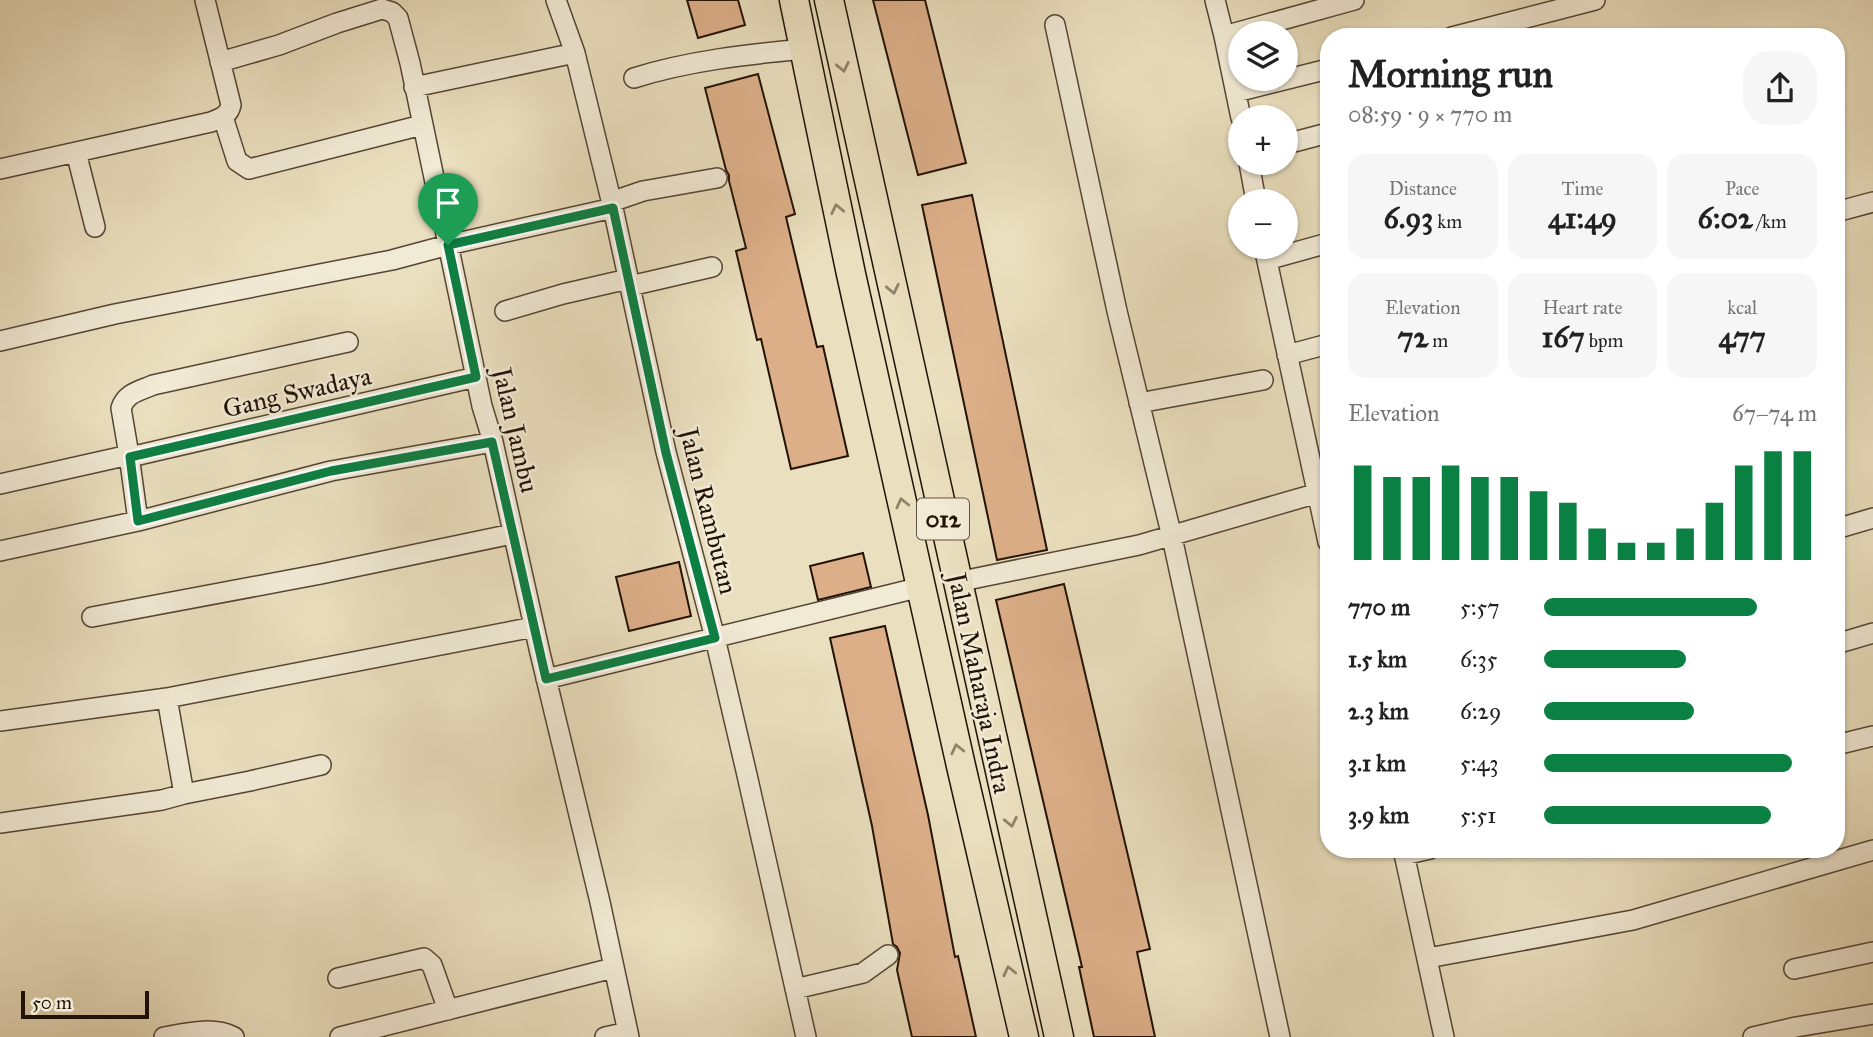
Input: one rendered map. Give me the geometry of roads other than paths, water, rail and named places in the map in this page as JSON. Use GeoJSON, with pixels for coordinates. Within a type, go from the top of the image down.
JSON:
{"type":"FeatureCollection","features":[{"type":"Feature","properties":{"kind":"highway","name":"Jalan Maharaja Indra"},"geometry":{"type":"LineString","coordinates":[[794,0],[921,587],[1024,1037]]}},
{"type":"Feature","properties":{"kind":"highway","name":"Jalan Maharaja Indra"},"geometry":{"type":"LineString","coordinates":[[829,0],[1059,1037]]}},
{"type":"Feature","properties":{"kind":"highway"},"geometry":{"type":"LineString","coordinates":[[817,116],[853,108]]}},
{"type":"Feature","properties":{"kind":"street"},"geometry":{"type":"LineString","coordinates":[[0,169],[211,122],[223,117],[230,110],[231,104],[205,0]]}},
{"type":"Feature","properties":{"kind":"street","name":"Jalan Rambutan"},"geometry":{"type":"LineString","coordinates":[[556,0],[575,53],[612,205],[666,453],[715,638],[806,1037]]}},
{"type":"Feature","properties":{"kind":"street"},"geometry":{"type":"LineString","coordinates":[[1215,0],[1238,105]]}},
{"type":"Feature","properties":{"kind":"street"},"geometry":{"type":"LineString","coordinates":[[1224,36],[1354,0]]}},
{"type":"Feature","properties":{"kind":"street"},"geometry":{"type":"LineString","coordinates":[[1487,28],[1595,0]]}},
{"type":"Feature","properties":{"kind":"street","name":"Jalan Jambu"},"geometry":{"type":"LineString","coordinates":[[220,62],[383,9],[398,18],[410,63],[476,377],[629,1035]]}},
{"type":"Feature","properties":{"kind":"street"},"geometry":{"type":"LineString","coordinates":[[1055,25],[1117,312],[1172,537],[1280,1037]]}},
{"type":"Feature","properties":{"kind":"street"},"geometry":{"type":"LineString","coordinates":[[634,78],[654,71],[756,54],[805,49]]}},
{"type":"Feature","properties":{"kind":"street"},"geometry":{"type":"LineString","coordinates":[[414,87],[575,53]]}},
{"type":"Feature","properties":{"kind":"street"},"geometry":{"type":"LineString","coordinates":[[1236,92],[1320,71]]}},
{"type":"Feature","properties":{"kind":"street"},"geometry":{"type":"LineString","coordinates":[[223,117],[237,161],[249,169],[422,125]]}},
{"type":"Feature","properties":{"kind":"street"},"geometry":{"type":"LineString","coordinates":[[1298,141],[1320,134]]}},
{"type":"Feature","properties":{"kind":"street"},"geometry":{"type":"LineString","coordinates":[[76,152],[95,227]]}},
{"type":"Feature","properties":{"kind":"street"},"geometry":{"type":"LineString","coordinates":[[0,341],[115,314],[392,260],[612,205],[643,191],[717,178]]}},
{"type":"Feature","properties":{"kind":"street"},"geometry":{"type":"LineString","coordinates":[[1845,210],[1873,202]]}},
{"type":"Feature","properties":{"kind":"street"},"geometry":{"type":"LineString","coordinates":[[1298,248],[1320,244]]}},
{"type":"Feature","properties":{"kind":"street"},"geometry":{"type":"LineString","coordinates":[[1267,259],[1287,355],[1320,480]]}},
{"type":"Feature","properties":{"kind":"street"},"geometry":{"type":"LineString","coordinates":[[505,311],[563,294],[712,267]]}},
{"type":"Feature","properties":{"kind":"street"},"geometry":{"type":"LineString","coordinates":[[138,521],[121,408],[123,401],[130,395],[153,385],[348,342]]}},
{"type":"Feature","properties":{"kind":"street"},"geometry":{"type":"LineString","coordinates":[[1287,355],[1320,346]]}},
{"type":"Feature","properties":{"kind":"street","name":"Gang Swadaya"},"geometry":{"type":"LineString","coordinates":[[0,484],[476,377]]}},
{"type":"Feature","properties":{"kind":"street"},"geometry":{"type":"LineString","coordinates":[[1139,403],[1263,380]]}},
{"type":"Feature","properties":{"kind":"street"},"geometry":{"type":"LineString","coordinates":[[0,551],[138,521],[331,471],[492,442]]}},
{"type":"Feature","properties":{"kind":"street"},"geometry":{"type":"LineString","coordinates":[[957,582],[1172,537],[1320,492]]}},
{"type":"Feature","properties":{"kind":"street"},"geometry":{"type":"LineString","coordinates":[[1845,526],[1873,518]]}},
{"type":"Feature","properties":{"kind":"street"},"geometry":{"type":"LineString","coordinates":[[92,617],[512,534]]}},
{"type":"Feature","properties":{"kind":"street"},"geometry":{"type":"LineString","coordinates":[[546,679],[921,587]]}},
{"type":"Feature","properties":{"kind":"street"},"geometry":{"type":"LineString","coordinates":[[0,721],[167,698],[534,627]]}},
{"type":"Feature","properties":{"kind":"street"},"geometry":{"type":"LineString","coordinates":[[1845,641],[1873,633]]}},
{"type":"Feature","properties":{"kind":"street"},"geometry":{"type":"LineString","coordinates":[[167,698],[184,794]]}},
{"type":"Feature","properties":{"kind":"street"},"geometry":{"type":"LineString","coordinates":[[1845,743],[1873,736]]}},
{"type":"Feature","properties":{"kind":"street"},"geometry":{"type":"LineString","coordinates":[[0,823],[162,800],[321,765]]}},
{"type":"Feature","properties":{"kind":"street"},"geometry":{"type":"LineString","coordinates":[[1428,958],[1633,920],[1873,850]]}},
{"type":"Feature","properties":{"kind":"street"},"geometry":{"type":"LineString","coordinates":[[1405,858],[1444,1037]]}},
{"type":"Feature","properties":{"kind":"street"},"geometry":{"type":"LineString","coordinates":[[1794,970],[1873,952]]}},
{"type":"Feature","properties":{"kind":"street"},"geometry":{"type":"LineString","coordinates":[[795,989],[863,973],[888,955]]}},
{"type":"Feature","properties":{"kind":"street"},"geometry":{"type":"LineString","coordinates":[[338,978],[424,958],[432,965],[448,1010]]}},
{"type":"Feature","properties":{"kind":"street"},"geometry":{"type":"LineString","coordinates":[[340,1037],[614,968]]}},
{"type":"Feature","properties":{"kind":"street"},"geometry":{"type":"LineString","coordinates":[[1753,1037],[1873,1014]]}},
{"type":"Feature","properties":{"kind":"street"},"geometry":{"type":"LineString","coordinates":[[164,1037],[195,1032],[227,1033],[234,1037]]}},
{"type":"Feature","properties":{"kind":"street"},"geometry":{"type":"LineString","coordinates":[[604,1037],[629,1035]]}}]}
